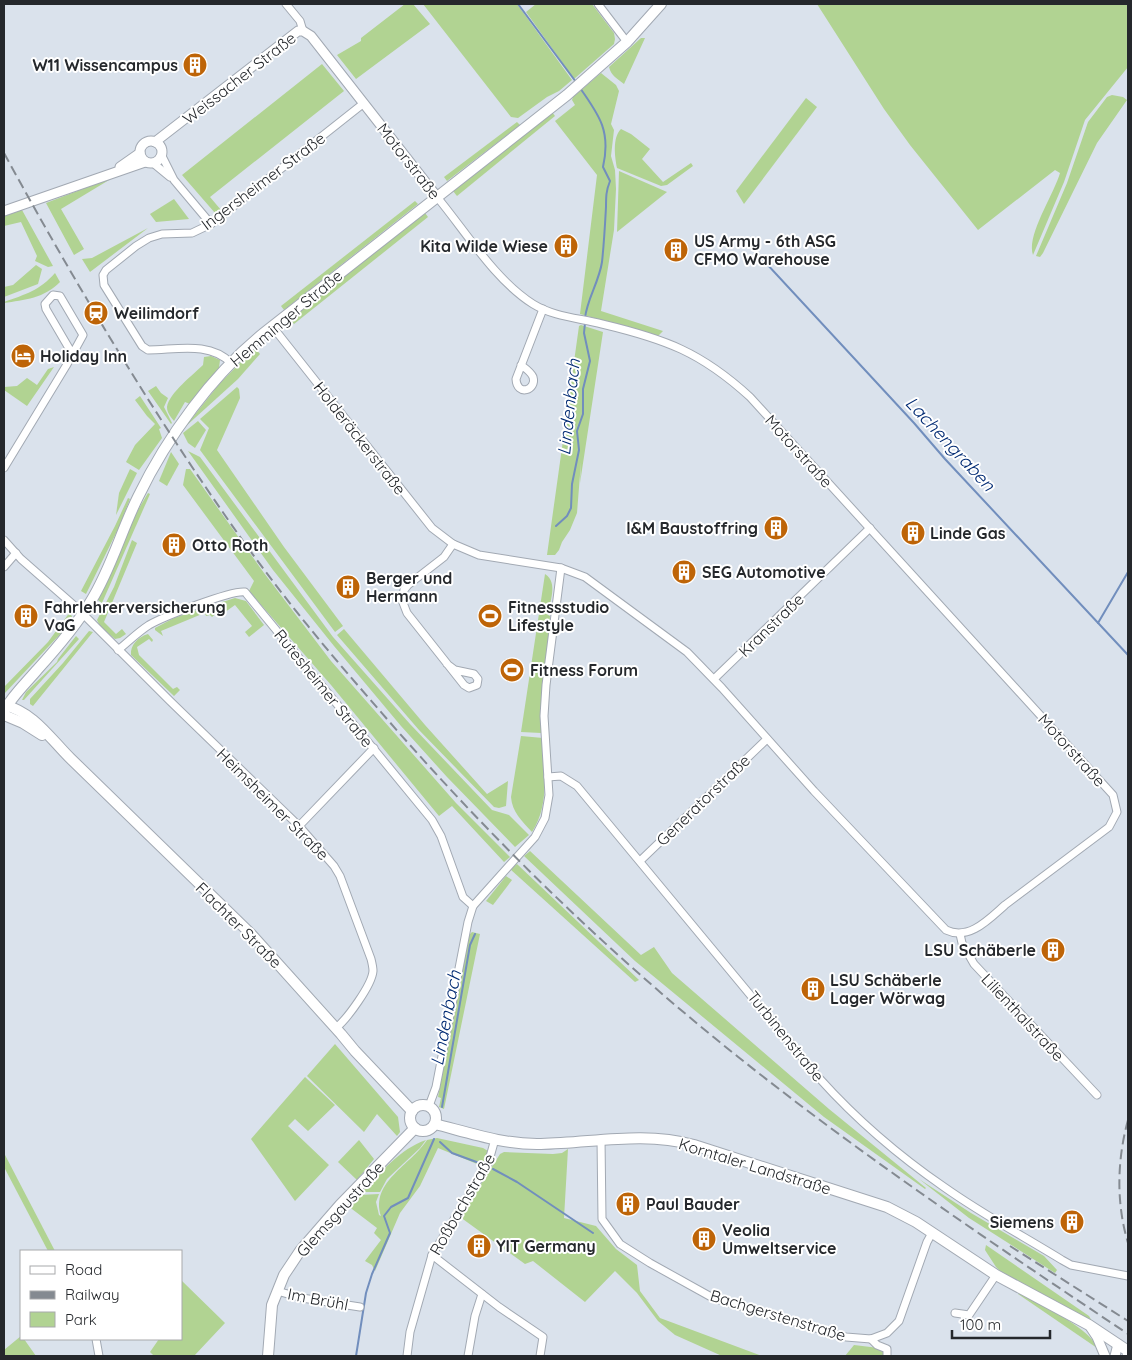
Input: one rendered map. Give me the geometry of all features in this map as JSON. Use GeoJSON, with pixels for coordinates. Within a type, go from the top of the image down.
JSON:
{"type":"FeatureCollection","features":[{"type":"Feature","properties":{"kind":"main road","name":"Hemminger Straße"},"geometry":{"type":"LineString","coordinates":[[4,709],[64,640],[83,614],[103,581],[138,497],[155,466],[210,385],[250,344],[272,326],[583,81],[627,42],[661,4]]}},
{"type":"Feature","properties":{"kind":"main road","name":"Flachter Straße"},"geometry":{"type":"LineString","coordinates":[[4,709],[22,713],[46,731],[57,746],[251,934],[368,1065],[412,1111]]}},
{"type":"Feature","properties":{"kind":"main road"},"geometry":{"type":"LineString","coordinates":[[420,1106],[429,1106],[436,1114],[435,1124],[432,1129],[420,1131],[415,1128],[410,1118],[412,1111],[420,1106]]}},
{"type":"Feature","properties":{"kind":"main road","name":"Korntaler Landstraße"},"geometry":{"type":"LineString","coordinates":[[435,1124],[516,1144],[650,1137],[694,1145],[876,1203],[896,1211],[996,1275],[1089,1325],[1128,1351]]}},
{"type":"Feature","properties":{"kind":"main road","name":"Glemsgaustraße"},"geometry":{"type":"LineString","coordinates":[[268,1356],[272,1306],[284,1276],[300,1251],[317,1230],[415,1128]]}},
{"type":"Feature","properties":{"kind":"street","name":"Motorstraße"},"geometry":{"type":"LineString","coordinates":[[286,4],[300,22],[303,31],[311,36],[501,277],[520,294],[543,309],[667,342],[688,351],[722,373],[750,396],[1113,795],[1117,812],[1109,828],[1005,905],[991,918],[972,930],[960,934]]}},
{"type":"Feature","properties":{"kind":"street"},"geometry":{"type":"LineString","coordinates":[[598,4],[627,42]]}},
{"type":"Feature","properties":{"kind":"street","name":"Weissacher Straße"},"geometry":{"type":"LineString","coordinates":[[159,149],[177,127],[298,31],[303,31]]}},
{"type":"Feature","properties":{"kind":"street","name":"Ingersheimer Straße"},"geometry":{"type":"LineString","coordinates":[[231,363],[219,353],[202,348],[148,350],[142,346],[104,285],[103,275],[106,270],[140,243],[162,234],[192,233],[211,224],[364,103]]}},
{"type":"Feature","properties":{"kind":"street"},"geometry":{"type":"LineString","coordinates":[[111,173],[140,153],[141,148],[151,141],[159,149],[174,180]]}},
{"type":"Feature","properties":{"kind":"street"},"geometry":{"type":"LineString","coordinates":[[4,211],[111,173],[149,162],[157,162],[159,149]]}},
{"type":"Feature","properties":{"kind":"street"},"geometry":{"type":"LineString","coordinates":[[140,153],[174,180],[211,224]]}},
{"type":"Feature","properties":{"kind":"street"},"geometry":{"type":"LineString","coordinates":[[4,468],[73,352],[83,335],[60,296],[53,295],[45,304],[46,309],[73,352]]}},
{"type":"Feature","properties":{"kind":"street"},"geometry":{"type":"LineString","coordinates":[[521,365],[543,309]]}},
{"type":"Feature","properties":{"kind":"street","name":"Holderäckerstraße"},"geometry":{"type":"LineString","coordinates":[[272,326],[432,528],[453,544],[479,555],[561,568]]}},
{"type":"Feature","properties":{"kind":"street","name":"Kranstraße"},"geometry":{"type":"LineString","coordinates":[[714,679],[870,528]]}},
{"type":"Feature","properties":{"kind":"street","name":"Heimsheimer Straße"},"geometry":{"type":"LineString","coordinates":[[4,540],[83,614],[299,826],[334,866],[340,876],[372,964],[373,972],[351,1012],[336,1028]]}},
{"type":"Feature","properties":{"kind":"street"},"geometry":{"type":"LineString","coordinates":[[448,664],[408,613],[402,600],[408,585],[444,557],[453,544]]}},
{"type":"Feature","properties":{"kind":"street"},"geometry":{"type":"LineString","coordinates":[[4,567],[16,553]]}},
{"type":"Feature","properties":{"kind":"street"},"geometry":{"type":"LineString","coordinates":[[429,1106],[438,1078],[468,922],[473,906],[535,838],[545,818],[548,804],[544,716],[546,684],[561,568],[584,576],[687,652],[937,921],[946,930],[960,934]]}},
{"type":"Feature","properties":{"kind":"street","name":"Rutesheimer Straße"},"geometry":{"type":"LineString","coordinates":[[118,650],[147,626],[168,615],[227,594],[239,591],[245,592],[432,820],[441,836],[464,897],[473,906]]}},
{"type":"Feature","properties":{"kind":"street","name":"Generatorstraße"},"geometry":{"type":"LineString","coordinates":[[640,861],[767,739]]}},
{"type":"Feature","properties":{"kind":"street"},"geometry":{"type":"LineString","coordinates":[[299,826],[374,748]]}},
{"type":"Feature","properties":{"kind":"street","name":"Turbinenstraße"},"geometry":{"type":"LineString","coordinates":[[548,777],[562,776],[578,786],[820,1079],[858,1118],[943,1187],[1062,1260],[1071,1265],[1128,1276]]}},
{"type":"Feature","properties":{"kind":"street","name":"Lilienthalstraße"},"geometry":{"type":"LineString","coordinates":[[960,934],[962,943],[974,964],[1096,1095]]}},
{"type":"Feature","properties":{"kind":"street","name":"Roßbachstraße"},"geometry":{"type":"LineString","coordinates":[[407,1356],[410,1332],[432,1255],[488,1164],[495,1140]]}},
{"type":"Feature","properties":{"kind":"street","name":"Bachgerstenstraße"},"geometry":{"type":"LineString","coordinates":[[601,1140],[602,1219],[620,1244],[713,1298],[846,1337],[871,1339]]}},
{"type":"Feature","properties":{"kind":"street"},"geometry":{"type":"LineString","coordinates":[[887,1356],[887,1349],[877,1345],[871,1339],[887,1333],[899,1321],[924,1248],[932,1233]]}},
{"type":"Feature","properties":{"kind":"street"},"geometry":{"type":"LineString","coordinates":[[432,1255],[482,1294],[543,1337],[540,1356]]}},
{"type":"Feature","properties":{"kind":"street"},"geometry":{"type":"LineString","coordinates":[[955,1313],[969,1315],[996,1275]]}},
{"type":"Feature","properties":{"kind":"street","name":"Im Brühl"},"geometry":{"type":"LineString","coordinates":[[277,1291],[302,1298],[360,1307]]}},
{"type":"Feature","properties":{"kind":"street"},"geometry":{"type":"LineString","coordinates":[[468,1356],[475,1316],[482,1294]]}},
{"type":"Feature","properties":{"kind":"street"},"geometry":{"type":"LineString","coordinates":[[1089,1325],[1097,1337],[1105,1356]]}},
{"type":"Feature","properties":{"kind":"street"},"geometry":{"type":"LineString","coordinates":[[96,1340],[99,1356]]}},
{"type":"Feature","properties":{"kind":"street"},"geometry":{"type":"LineString","coordinates":[[1105,1356],[1111,1348],[1118,1344]]}},
{"type":"Feature","properties":{"kind":"street"},"geometry":{"type":"LineString","coordinates":[[1115,1356],[1118,1344]]}},
{"type":"Feature","properties":{"kind":"green space"},"geometry":{"type":"Polygon","coordinates":[[[405,4],[413,4],[430,24],[356,79],[337,55],[361,41],[361,38],[405,4]]]}},
{"type":"Feature","properties":{"kind":"green space"},"geometry":{"type":"Polygon","coordinates":[[[423,4],[517,4],[572,80],[559,91],[547,97],[518,118],[511,117],[423,4]]]}},
{"type":"Feature","properties":{"kind":"green space"},"geometry":{"type":"Polygon","coordinates":[[[536,4],[592,4],[614,33],[614,44],[574,79],[526,12],[536,4]]]}},
{"type":"Feature","properties":{"kind":"green space"},"geometry":{"type":"Polygon","coordinates":[[[817,4],[1128,4],[1128,67],[1085,120],[1064,182],[1033,255],[1033,237],[1060,173],[1055,170],[978,230],[910,145],[884,109],[817,4]]]}},
{"type":"Feature","properties":{"kind":"green space"},"geometry":{"type":"Polygon","coordinates":[[[641,38],[645,38],[624,84],[613,75],[609,67],[641,38]]]}},
{"type":"Feature","properties":{"kind":"green space"},"geometry":{"type":"Polygon","coordinates":[[[322,64],[344,91],[210,197],[221,210],[215,213],[182,175],[322,64]]]}},
{"type":"Feature","properties":{"kind":"green space"},"geometry":{"type":"Polygon","coordinates":[[[601,73],[616,85],[619,91],[611,124],[614,130],[611,156],[615,170],[616,189],[614,230],[601,311],[663,331],[658,336],[580,314],[597,175],[555,121],[575,105],[572,100],[573,97],[601,73]]]}},
{"type":"Feature","properties":{"kind":"green space"},"geometry":{"type":"Polygon","coordinates":[[[1112,95],[1123,97],[1127,100],[1097,143],[1043,253],[1040,257],[1036,256],[1067,183],[1088,122],[1107,97],[1112,95]]]}},
{"type":"Feature","properties":{"kind":"green space"},"geometry":{"type":"Polygon","coordinates":[[[806,98],[817,107],[744,204],[736,191],[806,98]]]}},
{"type":"Feature","properties":{"kind":"green space"},"geometry":{"type":"Polygon","coordinates":[[[552,112],[555,116],[457,196],[453,191],[552,112]]]}},
{"type":"Feature","properties":{"kind":"green space"},"geometry":{"type":"Polygon","coordinates":[[[517,122],[520,125],[447,181],[444,177],[517,122]]]}},
{"type":"Feature","properties":{"kind":"green space"},"geometry":{"type":"Polygon","coordinates":[[[621,129],[631,134],[650,149],[642,159],[663,182],[691,163],[693,166],[667,185],[661,186],[617,168],[615,142],[621,129]]]}},
{"type":"Feature","properties":{"kind":"green space"},"geometry":{"type":"Polygon","coordinates":[[[619,171],[667,192],[617,232],[619,171]]]}},
{"type":"Feature","properties":{"kind":"green space"},"geometry":{"type":"Polygon","coordinates":[[[114,177],[61,209],[84,249],[74,255],[46,203],[114,177]]]}},
{"type":"Feature","properties":{"kind":"green space"},"geometry":{"type":"Polygon","coordinates":[[[174,199],[189,219],[156,222],[150,214],[174,199]]]}},
{"type":"Feature","properties":{"kind":"green space"},"geometry":{"type":"Polygon","coordinates":[[[415,201],[418,204],[284,310],[281,306],[415,201]]]}},
{"type":"Feature","properties":{"kind":"green space"},"geometry":{"type":"Polygon","coordinates":[[[22,210],[53,266],[48,267],[35,261],[37,256],[21,222],[4,226],[4,215],[22,210]]]}},
{"type":"Feature","properties":{"kind":"green space"},"geometry":{"type":"Polygon","coordinates":[[[425,213],[428,217],[294,324],[290,319],[425,213]]]}},
{"type":"Feature","properties":{"kind":"green space"},"geometry":{"type":"Polygon","coordinates":[[[148,228],[90,272],[82,259],[92,258],[148,228]]]}},
{"type":"Feature","properties":{"kind":"green space"},"geometry":{"type":"Polygon","coordinates":[[[36,265],[42,269],[38,284],[4,297],[4,287],[13,285],[36,265]]]}},
{"type":"Feature","properties":{"kind":"green space"},"geometry":{"type":"Polygon","coordinates":[[[55,273],[60,282],[48,292],[19,301],[4,303],[38,288],[55,273]]]}},
{"type":"Feature","properties":{"kind":"green space"},"geometry":{"type":"Polygon","coordinates":[[[579,326],[603,332],[580,483],[581,462],[577,513],[559,550],[555,555],[547,555],[579,326]]]}},
{"type":"Feature","properties":{"kind":"green space"},"geometry":{"type":"Polygon","coordinates":[[[255,348],[260,354],[238,379],[185,427],[220,383],[255,348]]]}},
{"type":"Feature","properties":{"kind":"green space"},"geometry":{"type":"Polygon","coordinates":[[[211,356],[220,360],[219,368],[190,404],[185,402],[174,421],[169,415],[167,407],[172,396],[203,365],[204,357],[211,356]]]}},
{"type":"Feature","properties":{"kind":"green space"},"geometry":{"type":"Polygon","coordinates":[[[54,367],[27,406],[4,390],[4,387],[17,386],[27,378],[37,385],[48,369],[54,367]]]}},
{"type":"Feature","properties":{"kind":"green space"},"geometry":{"type":"Polygon","coordinates":[[[156,386],[168,398],[164,407],[171,424],[148,391],[156,386]]]}},
{"type":"Feature","properties":{"kind":"green space"},"geometry":{"type":"Polygon","coordinates":[[[237,387],[240,398],[217,450],[284,547],[343,626],[335,632],[200,450],[209,428],[200,419],[237,387]]]}},
{"type":"Feature","properties":{"kind":"green space"},"geometry":{"type":"Polygon","coordinates":[[[140,396],[161,428],[159,429],[162,438],[139,470],[126,462],[135,445],[155,424],[135,400],[140,396]]]}},
{"type":"Feature","properties":{"kind":"green space"},"geometry":{"type":"Polygon","coordinates":[[[198,421],[206,430],[195,448],[188,443],[183,433],[198,421]]]}},
{"type":"Feature","properties":{"kind":"green space"},"geometry":{"type":"Polygon","coordinates":[[[188,451],[200,457],[333,637],[410,724],[492,810],[509,815],[529,835],[515,847],[401,726],[334,646],[273,570],[188,451]]]}},
{"type":"Feature","properties":{"kind":"green space"},"geometry":{"type":"Polygon","coordinates":[[[171,452],[179,464],[167,486],[159,481],[171,452]]]}},
{"type":"Feature","properties":{"kind":"green space"},"geometry":{"type":"Polygon","coordinates":[[[130,469],[137,473],[116,515],[119,493],[130,469]]]}},
{"type":"Feature","properties":{"kind":"green space"},"geometry":{"type":"Polygon","coordinates":[[[186,469],[190,469],[264,573],[331,661],[456,803],[510,857],[504,862],[452,806],[439,816],[331,685],[249,591],[254,581],[183,485],[186,469]]]}},
{"type":"Feature","properties":{"kind":"green space"},"geometry":{"type":"Polygon","coordinates":[[[148,493],[150,494],[102,603],[98,600],[138,510],[148,493]]]}},
{"type":"Feature","properties":{"kind":"green space"},"geometry":{"type":"Polygon","coordinates":[[[128,498],[130,499],[119,527],[86,594],[81,591],[128,498]]]}},
{"type":"Feature","properties":{"kind":"green space"},"geometry":{"type":"Polygon","coordinates":[[[132,540],[137,543],[104,622],[116,634],[122,629],[126,634],[115,639],[100,626],[97,620],[114,587],[132,540]]]}},
{"type":"Feature","properties":{"kind":"green space"},"geometry":{"type":"Polygon","coordinates":[[[545,574],[552,583],[552,593],[548,615],[550,616],[541,733],[521,732],[545,574]]]}},
{"type":"Feature","properties":{"kind":"green space"},"geometry":{"type":"Polygon","coordinates":[[[235,598],[246,601],[264,625],[249,637],[245,632],[252,626],[235,605],[221,615],[218,612],[212,617],[210,615],[206,616],[203,608],[235,598]]]}},
{"type":"Feature","properties":{"kind":"green space"},"geometry":{"type":"Polygon","coordinates":[[[200,609],[202,614],[161,631],[163,636],[155,630],[155,628],[174,618],[200,609]]]}},
{"type":"Feature","properties":{"kind":"green space"},"geometry":{"type":"Polygon","coordinates":[[[70,612],[72,617],[64,630],[4,694],[4,687],[48,642],[70,612]]]}},
{"type":"Feature","properties":{"kind":"green space"},"geometry":{"type":"Polygon","coordinates":[[[344,629],[425,725],[487,794],[508,781],[506,806],[494,807],[419,730],[337,635],[344,629]]]}},
{"type":"Feature","properties":{"kind":"green space"},"geometry":{"type":"Polygon","coordinates":[[[89,631],[93,632],[33,706],[30,704],[30,699],[89,631]]]}},
{"type":"Feature","properties":{"kind":"green space"},"geometry":{"type":"Polygon","coordinates":[[[148,634],[153,640],[152,642],[149,639],[137,647],[139,655],[173,689],[177,687],[180,690],[174,696],[131,655],[135,642],[148,634]]]}},
{"type":"Feature","properties":{"kind":"green space"},"geometry":{"type":"Polygon","coordinates":[[[76,636],[79,639],[22,700],[26,692],[57,662],[76,636]]]}},
{"type":"Feature","properties":{"kind":"green space"},"geometry":{"type":"Polygon","coordinates":[[[521,736],[543,738],[544,799],[538,821],[532,832],[515,812],[511,797],[521,736]]]}},
{"type":"Feature","properties":{"kind":"green space"},"geometry":{"type":"Polygon","coordinates":[[[530,851],[641,955],[654,947],[672,973],[829,1109],[926,1188],[824,1117],[635,961],[524,856],[530,851]]]}},
{"type":"Feature","properties":{"kind":"green space"},"geometry":{"type":"Polygon","coordinates":[[[517,864],[639,980],[635,982],[510,869],[517,864]]]}},
{"type":"Feature","properties":{"kind":"green space"},"geometry":{"type":"Polygon","coordinates":[[[506,876],[512,880],[493,905],[486,901],[506,876]]]}},
{"type":"Feature","properties":{"kind":"green space"},"geometry":{"type":"Polygon","coordinates":[[[472,932],[480,934],[444,1109],[439,1107],[441,1098],[438,1097],[469,935],[472,932]]]}},
{"type":"Feature","properties":{"kind":"green space"},"geometry":{"type":"Polygon","coordinates":[[[335,1044],[398,1117],[400,1132],[397,1136],[377,1114],[364,1132],[307,1076],[335,1044]]]}},
{"type":"Feature","properties":{"kind":"green space"},"geometry":{"type":"Polygon","coordinates":[[[305,1077],[335,1105],[308,1131],[295,1119],[288,1126],[329,1165],[295,1201],[251,1139],[305,1077]]]}},
{"type":"Feature","properties":{"kind":"green space"},"geometry":{"type":"Polygon","coordinates":[[[437,1138],[483,1148],[488,1151],[482,1166],[438,1148],[420,1186],[400,1213],[375,1271],[372,1265],[365,1261],[381,1240],[374,1233],[377,1228],[348,1206],[359,1195],[379,1194],[376,1202],[379,1215],[381,1216],[379,1204],[381,1193],[387,1184],[427,1140],[437,1138]]]}},
{"type":"Feature","properties":{"kind":"green space"},"geometry":{"type":"Polygon","coordinates":[[[359,1140],[374,1159],[357,1180],[338,1162],[359,1140]]]}},
{"type":"Feature","properties":{"kind":"green space"},"geometry":{"type":"Polygon","coordinates":[[[426,1140],[387,1179],[380,1192],[362,1192],[399,1155],[426,1140]]]}},
{"type":"Feature","properties":{"kind":"green space"},"geometry":{"type":"Polygon","coordinates":[[[568,1149],[564,1218],[596,1226],[616,1249],[637,1265],[640,1291],[660,1318],[762,1356],[722,1356],[675,1335],[658,1321],[637,1293],[615,1271],[585,1302],[533,1261],[525,1264],[460,1217],[500,1154],[504,1152],[553,1154],[562,1153],[568,1149]]]}},
{"type":"Feature","properties":{"kind":"green space"},"geometry":{"type":"Polygon","coordinates":[[[4,1153],[54,1250],[47,1250],[4,1167],[4,1153]]]}},
{"type":"Feature","properties":{"kind":"green space"},"geometry":{"type":"Polygon","coordinates":[[[919,1179],[971,1213],[1044,1256],[1057,1270],[1055,1273],[969,1218],[919,1179]]]}},
{"type":"Feature","properties":{"kind":"green space"},"geometry":{"type":"Polygon","coordinates":[[[986,1245],[1089,1316],[1092,1321],[1006,1277],[996,1267],[985,1250],[986,1245]]]}},
{"type":"Feature","properties":{"kind":"green space"},"geometry":{"type":"Polygon","coordinates":[[[182,1281],[225,1323],[194,1356],[154,1356],[150,1352],[158,1340],[182,1340],[182,1281]]]}},
{"type":"Feature","properties":{"kind":"green space"},"geometry":{"type":"Polygon","coordinates":[[[1020,1293],[1051,1309],[1075,1325],[1086,1333],[1097,1348],[1018,1294],[1020,1293]]]}},
{"type":"Feature","properties":{"kind":"green space"},"geometry":{"type":"Polygon","coordinates":[[[20,1337],[20,1340],[25,1340],[36,1356],[4,1356],[4,1350],[20,1337]]]}},
{"type":"Feature","properties":{"kind":"green space"},"geometry":{"type":"Polygon","coordinates":[[[854,1345],[887,1349],[887,1356],[845,1356],[854,1345]]]}},
{"type":"Feature","properties":{"kind":"waterway","name":"Lachengraben"},"geometry":{"type":"LineString","coordinates":[[518,4],[576,82]]}},
{"type":"Feature","properties":{"kind":"waterway","name":"Lindenbach"},"geometry":{"type":"LineString","coordinates":[[580,88],[598,116],[605,134],[606,144],[603,167],[610,181],[606,194],[602,262],[585,318]]}},
{"type":"Feature","properties":{"kind":"waterway","name":"Lachengraben"},"geometry":{"type":"LineString","coordinates":[[753,249],[1128,655]]}},
{"type":"Feature","properties":{"kind":"waterway","name":"Lindenbach"},"geometry":{"type":"LineString","coordinates":[[556,526],[567,516],[571,508],[572,484],[579,450],[577,431],[583,414],[583,389],[590,361],[584,333],[585,323]]}},
{"type":"Feature","properties":{"kind":"waterway"},"geometry":{"type":"LineString","coordinates":[[1098,623],[1128,572]]}},
{"type":"Feature","properties":{"kind":"waterway","name":"Lindenbach"},"geometry":{"type":"LineString","coordinates":[[442,1107],[470,945],[475,934]]}},
{"type":"Feature","properties":{"kind":"waterway","name":"Lindenbach"},"geometry":{"type":"LineString","coordinates":[[356,1356],[366,1293],[390,1233],[384,1216],[391,1207],[408,1198],[434,1139]]}},
{"type":"Feature","properties":{"kind":"waterway"},"geometry":{"type":"LineString","coordinates":[[440,1142],[452,1153],[482,1164]]}},
{"type":"Feature","properties":{"kind":"waterway"},"geometry":{"type":"LineString","coordinates":[[493,1169],[517,1182],[593,1233]]}},
{"type":"Feature","properties":{"kind":"railway"},"geometry":{"type":"LineString","coordinates":[[4,153],[88,302],[118,351],[179,447],[243,541],[335,659],[435,773],[505,847],[615,952],[709,1034],[885,1168],[1128,1334]]}},
{"type":"Feature","properties":{"kind":"railway"},"geometry":{"type":"LineString","coordinates":[[1128,1120],[1124,1135],[1119,1182],[1121,1213],[1128,1243]]}},
{"type":"Feature","properties":{"kind":"railway"},"geometry":{"type":"LineString","coordinates":[[1010,1246],[1128,1321]]}},
{"type":"Feature","properties":{"kind":"place","name":"W11 Wissencampus"},"geometry":{"type":"Point","coordinates":[195,65]}},
{"type":"Feature","properties":{"kind":"place","name":"Kita Wilde Wiese"},"geometry":{"type":"Point","coordinates":[566,246]}},
{"type":"Feature","properties":{"kind":"place","name":"US Army - 6th ASG CFMO Warehouse"},"geometry":{"type":"Point","coordinates":[676,250]}},
{"type":"Feature","properties":{"kind":"place","name":"Weilimdorf"},"geometry":{"type":"Point","coordinates":[96,313]}},
{"type":"Feature","properties":{"kind":"place","name":"Holiday Inn"},"geometry":{"type":"Point","coordinates":[23,356]}},
{"type":"Feature","properties":{"kind":"place","name":"I&M Baustoffring"},"geometry":{"type":"Point","coordinates":[776,528]}},
{"type":"Feature","properties":{"kind":"place","name":"Linde Gas"},"geometry":{"type":"Point","coordinates":[913,533]}},
{"type":"Feature","properties":{"kind":"place","name":"Otto Roth"},"geometry":{"type":"Point","coordinates":[174,545]}},
{"type":"Feature","properties":{"kind":"place","name":"SEG Automotive"},"geometry":{"type":"Point","coordinates":[684,572]}},
{"type":"Feature","properties":{"kind":"place","name":"Berger und Hermann"},"geometry":{"type":"Point","coordinates":[348,587]}},
{"type":"Feature","properties":{"kind":"place","name":"Fahrlehrerversicherung VaG"},"geometry":{"type":"Point","coordinates":[26,616]}},
{"type":"Feature","properties":{"kind":"place","name":"Fitnessstudio Lifestyle"},"geometry":{"type":"Point","coordinates":[490,616]}},
{"type":"Feature","properties":{"kind":"place","name":"Fitness Forum"},"geometry":{"type":"Point","coordinates":[512,670]}},
{"type":"Feature","properties":{"kind":"place","name":"LSU Schäberle"},"geometry":{"type":"Point","coordinates":[1053,950]}},
{"type":"Feature","properties":{"kind":"place","name":"LSU Schäberle Lager Wörwag"},"geometry":{"type":"Point","coordinates":[813,989]}},
{"type":"Feature","properties":{"kind":"place","name":"Paul Bauder"},"geometry":{"type":"Point","coordinates":[628,1204]}},
{"type":"Feature","properties":{"kind":"place","name":"Siemens"},"geometry":{"type":"Point","coordinates":[1072,1222]}},
{"type":"Feature","properties":{"kind":"place","name":"Veolia Umweltservice"},"geometry":{"type":"Point","coordinates":[704,1239]}},
{"type":"Feature","properties":{"kind":"place","name":"YIT Germany"},"geometry":{"type":"Point","coordinates":[479,1246]}}]}
